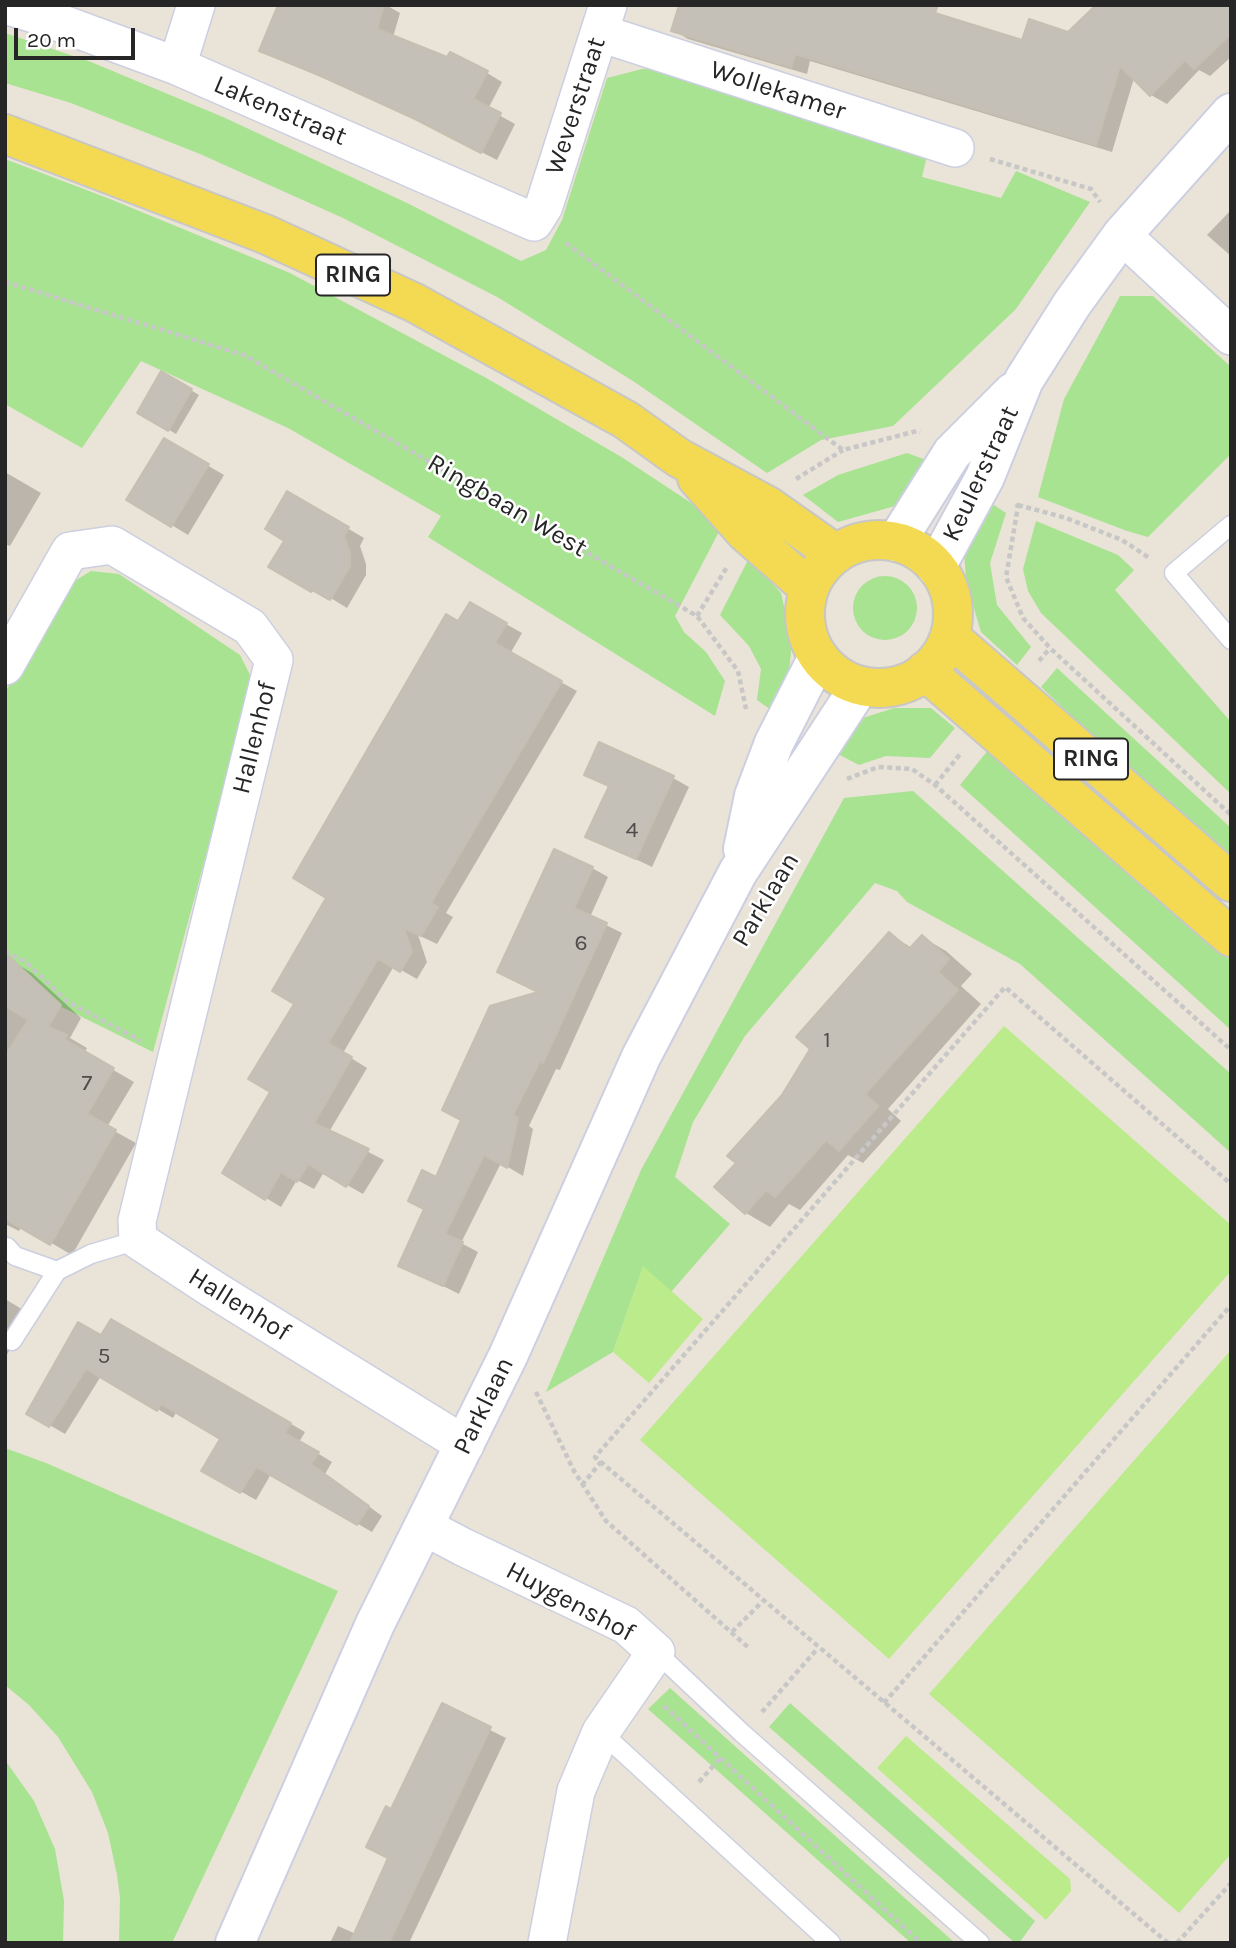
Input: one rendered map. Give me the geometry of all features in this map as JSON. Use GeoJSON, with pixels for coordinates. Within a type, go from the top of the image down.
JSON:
{"type":"FeatureCollection","features":[{"type":"Feature","properties":{"kind":"main road","name":"RING"},"geometry":{"type":"LineString","coordinates":[[5,134],[265,234],[415,303],[626,420],[679,458],[768,506],[836,554]]}},
{"type":"Feature","properties":{"kind":"main road","name":"RING"},"geometry":{"type":"LineString","coordinates":[[679,458],[746,533],[809,588]]}},
{"type":"Feature","properties":{"kind":"main road"},"geometry":{"type":"LineString","coordinates":[[864,541],[896,542],[918,551],[936,567],[950,593],[953,608],[950,637],[940,656],[911,681],[878,689],[860,686],[844,680],[818,657],[809,641],[805,606],[809,588],[819,569],[836,554],[864,541]]}},
{"type":"Feature","properties":{"kind":"main road","name":"RING"},"geometry":{"type":"LineString","coordinates":[[950,637],[1231,882]]}},
{"type":"Feature","properties":{"kind":"main road","name":"RING"},"geometry":{"type":"LineString","coordinates":[[925,671],[1231,937]]}},
{"type":"Feature","properties":{"kind":"street","name":"Lakenstraat"},"geometry":{"type":"LineString","coordinates":[[5,5],[177,66],[534,222],[544,206]]}},
{"type":"Feature","properties":{"kind":"street"},"geometry":{"type":"LineString","coordinates":[[177,66],[196,5]]}},
{"type":"Feature","properties":{"kind":"street","name":"Wollekamer"},"geometry":{"type":"LineString","coordinates":[[604,19],[955,148]]}},
{"type":"Feature","properties":{"kind":"street","name":"Weverstraat"},"geometry":{"type":"LineString","coordinates":[[544,206],[604,19]]}},
{"type":"Feature","properties":{"kind":"street","name":"Keulerstraat"},"geometry":{"type":"LineString","coordinates":[[936,567],[985,477],[1024,380],[1072,304],[1122,235],[1231,113]]}},
{"type":"Feature","properties":{"kind":"street"},"geometry":{"type":"LineString","coordinates":[[1122,235],[1231,336]]}},
{"type":"Feature","properties":{"kind":"street","name":"Keulerstraat"},"geometry":{"type":"LineString","coordinates":[[896,542],[952,453],[1024,380]]}},
{"type":"Feature","properties":{"kind":"street","name":"Hallenhof"},"geometry":{"type":"LineString","coordinates":[[5,666],[15,627],[70,551],[113,545],[250,627],[274,660],[136,1221],[138,1240],[464,1445]]}},
{"type":"Feature","properties":{"kind":"street","name":"Parklaan"},"geometry":{"type":"LineString","coordinates":[[738,872],[754,796],[774,743],[818,657]]}},
{"type":"Feature","properties":{"kind":"street","name":"Parklaan"},"geometry":{"type":"LineString","coordinates":[[235,1943],[375,1624],[508,1356],[641,1057],[738,872],[860,686]]}},
{"type":"Feature","properties":{"kind":"street","name":"Huygenshof"},"geometry":{"type":"LineString","coordinates":[[425,1527],[626,1625],[656,1653],[601,1732],[576,1791],[547,1943]]}},
{"type":"Feature","properties":{"kind":"lane"},"geometry":{"type":"LineString","coordinates":[[1231,525],[1174,573],[1231,640]]}},
{"type":"Feature","properties":{"kind":"lane"},"geometry":{"type":"LineString","coordinates":[[12,1340],[57,1271],[91,1254],[138,1240]]}},
{"type":"Feature","properties":{"kind":"lane"},"geometry":{"type":"LineString","coordinates":[[7,1247],[15,1256],[57,1271]]}},
{"type":"Feature","properties":{"kind":"lane"},"geometry":{"type":"LineString","coordinates":[[656,1653],[980,1943]]}},
{"type":"Feature","properties":{"kind":"lane"},"geometry":{"type":"LineString","coordinates":[[601,1732],[831,1943]]}},
{"type":"Feature","properties":{"kind":"path"},"geometry":{"type":"LineString","coordinates":[[955,148],[1091,189],[1122,235]]}},
{"type":"Feature","properties":{"kind":"path","name":"Ringbaan West"},"geometry":{"type":"LineString","coordinates":[[5,282],[244,355],[697,616],[738,671],[750,729],[774,743]]}},
{"type":"Feature","properties":{"kind":"path"},"geometry":{"type":"LineString","coordinates":[[1018,506],[1066,519],[1122,540],[1174,573]]}},
{"type":"Feature","properties":{"kind":"path"},"geometry":{"type":"LineString","coordinates":[[809,765],[841,782],[878,767],[912,769],[935,785],[1231,1050]]}},
{"type":"Feature","properties":{"kind":"path"},"geometry":{"type":"LineString","coordinates":[[5,951],[26,962],[68,1002],[177,1058]]}},
{"type":"Feature","properties":{"kind":"path"},"geometry":{"type":"LineString","coordinates":[[1168,1943],[594,1457],[1005,987],[1231,1184]]}},
{"type":"Feature","properties":{"kind":"path"},"geometry":{"type":"LineString","coordinates":[[884,1703],[1231,1305]]}},
{"type":"Feature","properties":{"kind":"path"},"geometry":{"type":"LineString","coordinates":[[536,1391],[582,1485],[606,1521],[750,1648]]}},
{"type":"Feature","properties":{"kind":"path"},"geometry":{"type":"LineString","coordinates":[[582,1485],[601,1462]]}},
{"type":"Feature","properties":{"kind":"path"},"geometry":{"type":"LineString","coordinates":[[732,1632],[763,1601]]}},
{"type":"Feature","properties":{"kind":"path"},"geometry":{"type":"LineString","coordinates":[[680,1804],[818,1648]]}},
{"type":"Feature","properties":{"kind":"path"},"geometry":{"type":"LineString","coordinates":[[1177,1943],[1231,1883]]}},
{"type":"Feature","properties":{"kind":"green space"},"geometry":{"type":"Polygon","coordinates":[[[5,33],[91,62],[223,117],[407,203],[521,261],[546,250],[562,220],[607,78],[642,69],[669,66],[928,151],[922,177],[1001,198],[1016,171],[1090,202],[1016,309],[893,426],[821,440],[767,473],[633,381],[499,298],[343,218],[200,154],[71,103],[5,83],[5,33]]]}},
{"type":"Feature","properties":{"kind":"green space"},"geometry":{"type":"Polygon","coordinates":[[[5,159],[290,273],[488,379],[623,458],[723,524],[675,616],[684,632],[706,652],[725,681],[715,716],[428,537],[441,516],[288,428],[141,361],[82,448],[5,404],[5,159]]]}},
{"type":"Feature","properties":{"kind":"green space"},"geometry":{"type":"Polygon","coordinates":[[[1120,296],[1153,296],[1231,367],[1231,454],[1148,537],[1038,497],[1064,399],[1120,296]]]}},
{"type":"Feature","properties":{"kind":"green space"},"geometry":{"type":"Polygon","coordinates":[[[907,453],[929,461],[895,506],[838,522],[803,495],[838,475],[907,453]]]}},
{"type":"Feature","properties":{"kind":"green space"},"geometry":{"type":"Polygon","coordinates":[[[988,501],[1006,513],[990,563],[997,605],[1031,647],[1017,665],[981,632],[966,582],[964,549],[988,501]]]}},
{"type":"Feature","properties":{"kind":"green space"},"geometry":{"type":"Polygon","coordinates":[[[1036,521],[1118,555],[1134,570],[1115,590],[1231,722],[1231,794],[1041,613],[1028,591],[1023,569],[1036,521]]]}},
{"type":"Feature","properties":{"kind":"green space"},"geometry":{"type":"Polygon","coordinates":[[[749,558],[781,593],[792,642],[789,672],[774,712],[757,700],[761,669],[749,646],[720,615],[749,558]]]}},
{"type":"Feature","properties":{"kind":"green space"},"geometry":{"type":"Polygon","coordinates":[[[91,571],[119,574],[240,655],[250,675],[248,699],[153,1052],[5,979],[5,692],[73,582],[91,571]]]}},
{"type":"Feature","properties":{"kind":"green space"},"geometry":{"type":"Polygon","coordinates":[[[879,576],[891,576],[908,585],[915,596],[915,620],[908,631],[891,640],[879,640],[867,635],[858,626],[853,614],[853,602],[858,590],[867,581],[879,576]]]}},
{"type":"Feature","properties":{"kind":"green space"},"geometry":{"type":"Polygon","coordinates":[[[1057,668],[1231,828],[1231,867],[1041,687],[1057,668]]]}},
{"type":"Feature","properties":{"kind":"green space"},"geometry":{"type":"Polygon","coordinates":[[[894,708],[931,708],[955,728],[930,758],[886,756],[859,765],[836,753],[860,719],[894,708]]]}},
{"type":"Feature","properties":{"kind":"green space"},"geometry":{"type":"Polygon","coordinates":[[[989,749],[1231,958],[1231,1030],[960,785],[989,749]]]}},
{"type":"Feature","properties":{"kind":"green space"},"geometry":{"type":"Polygon","coordinates":[[[913,791],[1231,1074],[1231,1153],[1020,964],[907,902],[897,891],[875,883],[745,1036],[693,1122],[675,1177],[730,1224],[671,1292],[643,1267],[613,1352],[546,1392],[641,1170],[844,798],[913,791]]]}},
{"type":"Feature","properties":{"kind":"green space"},"geometry":{"type":"Polygon","coordinates":[[[1004,1026],[1231,1225],[1231,1271],[889,1659],[640,1440],[1004,1026]]]}},
{"type":"Feature","properties":{"kind":"green space"},"geometry":{"type":"Polygon","coordinates":[[[643,1266],[703,1319],[649,1383],[613,1352],[643,1266]]]}},
{"type":"Feature","properties":{"kind":"green space"},"geometry":{"type":"Polygon","coordinates":[[[1231,1350],[1231,1854],[1179,1913],[929,1694],[1231,1350]]]}},
{"type":"Feature","properties":{"kind":"green space"},"geometry":{"type":"Polygon","coordinates":[[[5,1448],[46,1463],[338,1591],[172,1943],[119,1943],[120,1898],[117,1875],[108,1833],[92,1792],[58,1737],[29,1705],[5,1685],[5,1448]]]}},
{"type":"Feature","properties":{"kind":"green space"},"geometry":{"type":"Polygon","coordinates":[[[670,1688],[955,1943],[911,1943],[648,1709],[670,1688]]]}},
{"type":"Feature","properties":{"kind":"green space"},"geometry":{"type":"Polygon","coordinates":[[[790,1703],[1035,1921],[1019,1943],[1015,1943],[769,1727],[790,1703]]]}},
{"type":"Feature","properties":{"kind":"green space"},"geometry":{"type":"Polygon","coordinates":[[[906,1736],[1070,1879],[1071,1891],[1046,1920],[877,1768],[906,1736]]]}},
{"type":"Feature","properties":{"kind":"green space"},"geometry":{"type":"Polygon","coordinates":[[[5,1760],[34,1801],[55,1849],[64,1901],[63,1943],[5,1943],[5,1760]]]}},
{"type":"Feature","properties":{"kind":"building"},"geometry":{"type":"Polygon","coordinates":[[[278,5],[384,5],[377,29],[447,57],[450,52],[488,71],[473,99],[501,113],[481,153],[415,119],[259,51],[278,5]]]}},
{"type":"Feature","properties":{"kind":"building"},"geometry":{"type":"Polygon","coordinates":[[[679,5],[938,5],[935,13],[1022,40],[1029,19],[1068,32],[1096,5],[1231,5],[1231,34],[1194,69],[1185,60],[1150,96],[1120,66],[1096,145],[795,54],[791,67],[671,31],[679,5]]]}},
{"type":"Feature","properties":{"kind":"building"},"geometry":{"type":"Polygon","coordinates":[[[161,371],[192,389],[168,431],[137,413],[161,371]]]}},
{"type":"Feature","properties":{"kind":"building"},"geometry":{"type":"Polygon","coordinates":[[[164,438],[209,464],[171,527],[126,500],[164,438]]]}},
{"type":"Feature","properties":{"kind":"building"},"geometry":{"type":"Polygon","coordinates":[[[287,491],[349,527],[344,536],[350,554],[350,566],[330,600],[268,567],[284,541],[265,529],[287,491]]]}},
{"type":"Feature","properties":{"kind":"building"},"geometry":{"type":"Polygon","coordinates":[[[470,602],[507,623],[495,643],[562,681],[431,903],[438,907],[421,936],[404,928],[412,952],[400,972],[378,959],[328,1043],[352,1057],[314,1123],[369,1149],[346,1187],[308,1164],[297,1182],[281,1172],[265,1200],[222,1173],[270,1092],[248,1079],[294,1004],[272,991],[326,898],[293,878],[446,614],[458,621],[470,602]]]}},
{"type":"Feature","properties":{"kind":"building"},"geometry":{"type":"Polygon","coordinates":[[[599,742],[674,776],[636,859],[585,837],[609,786],[584,775],[599,742]]]}},
{"type":"Feature","properties":{"kind":"building"},"geometry":{"type":"Polygon","coordinates":[[[554,849],[593,867],[574,908],[607,923],[543,1063],[540,1061],[513,1115],[518,1118],[507,1168],[484,1155],[445,1234],[463,1242],[443,1286],[398,1266],[424,1209],[408,1201],[422,1170],[436,1177],[461,1120],[442,1110],[490,1006],[538,992],[497,972],[554,849]]]}},
{"type":"Feature","properties":{"kind":"building"},"geometry":{"type":"Polygon","coordinates":[[[889,932],[909,949],[922,935],[949,959],[938,972],[958,990],[865,1094],[878,1106],[839,1151],[826,1140],[775,1197],[766,1190],[745,1214],[714,1187],[736,1163],[727,1156],[782,1095],[810,1049],[796,1037],[889,932]]]}},
{"type":"Feature","properties":{"kind":"building"},"geometry":{"type":"Polygon","coordinates":[[[5,953],[61,1005],[48,1027],[67,1035],[64,1039],[114,1068],[87,1114],[116,1130],[50,1245],[5,1219],[5,1056],[28,1020],[5,1006],[5,953]]]}},
{"type":"Feature","properties":{"kind":"building"},"geometry":{"type":"Polygon","coordinates":[[[111,1319],[291,1423],[285,1433],[319,1452],[311,1464],[369,1506],[357,1525],[256,1467],[240,1493],[201,1471],[220,1439],[161,1404],[157,1411],[86,1369],[49,1427],[26,1414],[78,1322],[101,1335],[111,1319]]]}},
{"type":"Feature","properties":{"kind":"building"},"geometry":{"type":"Polygon","coordinates":[[[442,1703],[491,1727],[389,1943],[350,1943],[388,1858],[366,1847],[386,1806],[391,1809],[442,1703]]]}}]}
